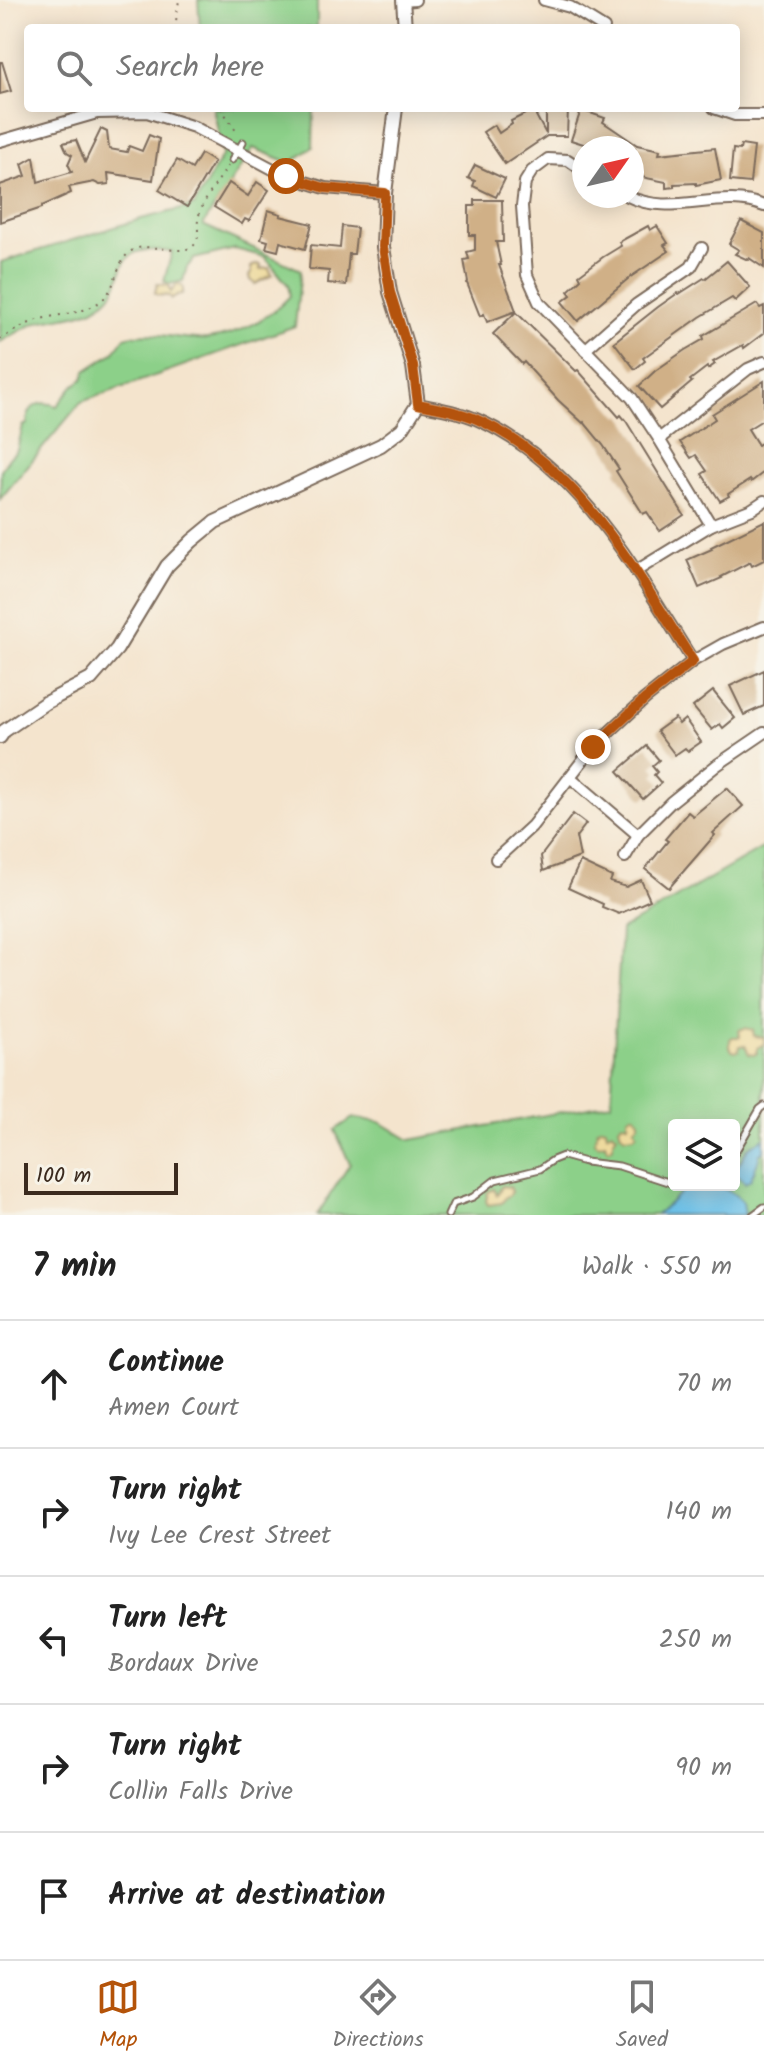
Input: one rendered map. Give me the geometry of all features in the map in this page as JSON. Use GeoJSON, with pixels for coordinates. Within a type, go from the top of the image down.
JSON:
{"type":"FeatureCollection","features":[{"type":"Feature","properties":{"kind":"street"},"geometry":{"type":"LineString","coordinates":[[405,24],[407,0]]}},
{"type":"Feature","properties":{"kind":"street"},"geometry":{"type":"LineString","coordinates":[[544,0],[570,7],[598,24]]}},
{"type":"Feature","properties":{"kind":"street"},"geometry":{"type":"LineString","coordinates":[[0,141],[97,113],[147,112],[194,127],[286,176],[325,188],[385,193]]}},
{"type":"Feature","properties":{"kind":"street"},"geometry":{"type":"LineString","coordinates":[[0,737],[45,703],[91,679],[117,649],[167,566],[215,522],[381,445],[402,429],[418,404],[413,366],[390,292],[383,247],[385,193],[395,112]]}},
{"type":"Feature","properties":{"kind":"street"},"geometry":{"type":"LineString","coordinates":[[726,112],[764,115]]}},
{"type":"Feature","properties":{"kind":"street"},"geometry":{"type":"LineString","coordinates":[[572,163],[548,159],[532,171],[525,182],[522,206],[527,275],[539,302],[632,398],[711,525]]}},
{"type":"Feature","properties":{"kind":"street"},"geometry":{"type":"LineString","coordinates":[[644,202],[669,205],[729,199],[764,206]]}},
{"type":"Feature","properties":{"kind":"street"},"geometry":{"type":"LineString","coordinates":[[585,350],[637,304],[691,267],[702,248]]}},
{"type":"Feature","properties":{"kind":"street"},"geometry":{"type":"LineString","coordinates":[[659,439],[748,369],[764,362]]}},
{"type":"Feature","properties":{"kind":"street"},"geometry":{"type":"LineString","coordinates":[[418,404],[476,419],[523,445],[565,482],[614,539],[693,661]]}},
{"type":"Feature","properties":{"kind":"street"},"geometry":{"type":"LineString","coordinates":[[636,571],[711,525],[764,501]]}},
{"type":"Feature","properties":{"kind":"street"},"geometry":{"type":"LineString","coordinates":[[496,859],[532,826],[593,747],[645,699],[693,661],[764,627]]}},
{"type":"Feature","properties":{"kind":"street"},"geometry":{"type":"LineString","coordinates":[[625,857],[638,835],[671,802],[764,733]]}},
{"type":"Feature","properties":{"kind":"street"},"geometry":{"type":"LineString","coordinates":[[570,777],[638,835]]}},
{"type":"Feature","properties":{"kind":"lane"},"geometry":{"type":"LineString","coordinates":[[740,1144],[764,1106]]}},
{"type":"Feature","properties":{"kind":"lane"},"geometry":{"type":"LineString","coordinates":[[448,1215],[453,1204],[473,1197],[495,1180],[540,1169],[563,1156],[619,1166],[668,1182]]}},
{"type":"Feature","properties":{"kind":"lane"},"geometry":{"type":"LineString","coordinates":[[753,1215],[764,1207]]}},
{"type":"Feature","properties":{"kind":"path"},"geometry":{"type":"LineString","coordinates":[[176,24],[179,0]]}},
{"type":"Feature","properties":{"kind":"path"},"geometry":{"type":"LineString","coordinates":[[0,339],[44,318],[94,306],[112,290],[121,260],[133,250],[192,247],[198,237],[198,218],[237,151],[222,112]]}},
{"type":"Feature","properties":{"kind":"green space"},"geometry":{"type":"Polygon","coordinates":[[[198,0],[317,0],[317,24],[200,24],[198,0]]]}},
{"type":"Feature","properties":{"kind":"green space"},"geometry":{"type":"Polygon","coordinates":[[[214,112],[314,112],[313,147],[291,163],[253,148],[203,225],[301,270],[295,326],[81,402],[0,499],[1,470],[17,450],[23,426],[27,424],[32,408],[40,404],[57,406],[83,379],[86,371],[113,353],[125,337],[145,334],[197,339],[218,337],[252,325],[273,312],[290,296],[288,285],[265,257],[235,249],[194,259],[187,267],[183,281],[170,284],[164,281],[172,252],[149,250],[135,253],[127,259],[115,288],[107,299],[93,309],[39,322],[0,342],[1,262],[194,206],[223,154],[214,112]]]}},
{"type":"Feature","properties":{"kind":"green space"},"geometry":{"type":"Polygon","coordinates":[[[764,847],[764,1215],[317,1215],[350,1164],[335,1130],[353,1118],[380,1122],[410,1140],[611,1103],[621,930],[764,847]]]}},
{"type":"Feature","properties":{"kind":"sand"},"geometry":{"type":"Polygon","coordinates":[[[261,265],[260,269],[269,268],[272,275],[255,284],[249,276],[251,267],[261,265]]]}},
{"type":"Feature","properties":{"kind":"sand"},"geometry":{"type":"Polygon","coordinates":[[[157,284],[168,285],[171,292],[179,284],[183,287],[183,293],[172,299],[158,295],[155,293],[157,284]]]}},
{"type":"Feature","properties":{"kind":"sand"},"geometry":{"type":"Polygon","coordinates":[[[739,1030],[753,1030],[754,1036],[764,1037],[764,1044],[757,1048],[754,1055],[749,1054],[745,1045],[736,1052],[730,1047],[730,1039],[740,1037],[739,1030]]]}},
{"type":"Feature","properties":{"kind":"sand"},"geometry":{"type":"Polygon","coordinates":[[[632,1115],[639,1120],[634,1128],[637,1133],[626,1137],[619,1127],[622,1123],[628,1124],[628,1118],[632,1115]]]}},
{"type":"Feature","properties":{"kind":"sand"},"geometry":{"type":"Polygon","coordinates":[[[601,1127],[606,1128],[607,1134],[612,1131],[617,1135],[610,1149],[605,1143],[598,1145],[594,1142],[601,1127]]]}},
{"type":"Feature","properties":{"kind":"sand"},"geometry":{"type":"Polygon","coordinates":[[[502,1186],[510,1187],[510,1195],[502,1203],[488,1205],[488,1192],[494,1189],[497,1195],[502,1186]]]}},
{"type":"Feature","properties":{"kind":"water"},"geometry":{"type":"Polygon","coordinates":[[[764,1138],[764,1151],[759,1155],[750,1180],[745,1183],[740,1178],[740,1162],[748,1148],[764,1138]]]}},
{"type":"Feature","properties":{"kind":"water"},"geometry":{"type":"Polygon","coordinates":[[[682,1192],[732,1192],[743,1202],[745,1215],[656,1215],[682,1192]]]}},
{"type":"Feature","properties":{"kind":"building"},"geometry":{"type":"Polygon","coordinates":[[[0,62],[11,91],[0,94],[0,62]]]}},
{"type":"Feature","properties":{"kind":"building"},"geometry":{"type":"Polygon","coordinates":[[[534,112],[546,134],[546,112],[568,112],[567,136],[547,136],[505,164],[483,132],[494,125],[499,133],[512,124],[511,121],[534,112]]]}},
{"type":"Feature","properties":{"kind":"building"},"geometry":{"type":"Polygon","coordinates":[[[580,112],[605,118],[603,122],[624,136],[572,136],[580,112]]]}},
{"type":"Feature","properties":{"kind":"building"},"geometry":{"type":"Polygon","coordinates":[[[101,129],[107,132],[109,149],[127,152],[129,146],[142,151],[149,135],[159,139],[153,180],[108,173],[109,184],[94,182],[69,187],[71,193],[42,208],[0,222],[0,185],[26,176],[22,164],[34,157],[38,182],[72,172],[68,164],[72,155],[63,143],[76,140],[85,162],[101,129]]]}},
{"type":"Feature","properties":{"kind":"building"},"geometry":{"type":"Polygon","coordinates":[[[741,145],[754,147],[750,183],[730,181],[733,149],[740,150],[741,145]]]}},
{"type":"Feature","properties":{"kind":"building"},"geometry":{"type":"Polygon","coordinates":[[[644,147],[660,150],[659,154],[715,148],[721,180],[696,185],[674,184],[674,187],[666,188],[666,182],[644,177],[644,147]]]}},
{"type":"Feature","properties":{"kind":"building"},"geometry":{"type":"Polygon","coordinates":[[[201,154],[214,162],[187,207],[159,190],[177,160],[192,169],[201,154]]]}},
{"type":"Feature","properties":{"kind":"building"},"geometry":{"type":"Polygon","coordinates":[[[475,165],[505,179],[496,197],[473,186],[475,181],[468,178],[475,165]]]}},
{"type":"Feature","properties":{"kind":"building"},"geometry":{"type":"Polygon","coordinates":[[[257,182],[269,190],[249,221],[245,219],[242,224],[214,207],[229,183],[248,196],[257,182]]]}},
{"type":"Feature","properties":{"kind":"building"},"geometry":{"type":"Polygon","coordinates":[[[475,200],[502,200],[503,242],[496,242],[499,265],[516,311],[487,322],[484,314],[480,316],[467,283],[464,260],[469,259],[467,252],[475,250],[475,235],[469,235],[469,206],[475,206],[475,200]]]}},
{"type":"Feature","properties":{"kind":"building"},"geometry":{"type":"Polygon","coordinates":[[[268,210],[312,224],[305,249],[280,242],[278,251],[266,248],[268,241],[261,239],[268,210]]]}},
{"type":"Feature","properties":{"kind":"building"},"geometry":{"type":"Polygon","coordinates":[[[741,221],[764,233],[764,268],[749,258],[735,254],[739,250],[729,244],[741,221]]]}},
{"type":"Feature","properties":{"kind":"building"},"geometry":{"type":"Polygon","coordinates":[[[342,226],[357,228],[354,254],[349,254],[346,285],[328,283],[329,271],[309,269],[311,245],[340,248],[342,226]]]}},
{"type":"Feature","properties":{"kind":"building"},"geometry":{"type":"Polygon","coordinates":[[[648,226],[650,230],[657,226],[668,243],[664,245],[669,251],[629,278],[578,321],[562,302],[571,295],[568,291],[581,279],[579,275],[621,246],[619,242],[648,226]]]}},
{"type":"Feature","properties":{"kind":"building"},"geometry":{"type":"Polygon","coordinates":[[[727,261],[750,287],[735,301],[732,298],[700,317],[643,358],[645,361],[635,369],[614,342],[658,307],[705,279],[727,261]]]}},
{"type":"Feature","properties":{"kind":"building"},"geometry":{"type":"Polygon","coordinates":[[[757,304],[760,308],[764,306],[764,333],[744,348],[743,345],[713,362],[715,364],[690,380],[692,382],[660,409],[639,386],[655,371],[704,339],[703,336],[757,304]]]}},
{"type":"Feature","properties":{"kind":"building"},"geometry":{"type":"Polygon","coordinates":[[[516,312],[578,370],[626,421],[684,515],[660,531],[647,512],[643,514],[616,471],[619,469],[584,422],[493,334],[516,312]]]}},
{"type":"Feature","properties":{"kind":"building"},"geometry":{"type":"Polygon","coordinates":[[[764,381],[764,419],[748,429],[758,445],[764,441],[764,472],[720,501],[702,474],[707,471],[696,455],[691,458],[680,442],[715,419],[712,414],[764,381]]]}},
{"type":"Feature","properties":{"kind":"building"},"geometry":{"type":"Polygon","coordinates":[[[764,521],[764,560],[752,566],[750,562],[699,588],[687,560],[764,521]]]}},
{"type":"Feature","properties":{"kind":"building"},"geometry":{"type":"Polygon","coordinates":[[[764,670],[764,706],[744,715],[730,686],[764,670]]]}},
{"type":"Feature","properties":{"kind":"building"},"geometry":{"type":"Polygon","coordinates":[[[713,691],[735,718],[723,728],[720,724],[712,730],[693,707],[713,691]]]}},
{"type":"Feature","properties":{"kind":"building"},"geometry":{"type":"Polygon","coordinates":[[[675,718],[679,724],[685,719],[701,742],[675,755],[657,731],[675,718]]]}},
{"type":"Feature","properties":{"kind":"building"},"geometry":{"type":"Polygon","coordinates":[[[647,746],[659,760],[652,766],[657,772],[654,775],[661,783],[643,799],[618,771],[647,746]]]}},
{"type":"Feature","properties":{"kind":"building"},"geometry":{"type":"Polygon","coordinates":[[[727,788],[743,806],[713,833],[715,835],[669,888],[645,869],[688,812],[693,816],[727,788]]]}},
{"type":"Feature","properties":{"kind":"building"},"geometry":{"type":"Polygon","coordinates":[[[573,814],[586,824],[576,837],[580,857],[543,871],[541,856],[573,814]]]}},
{"type":"Feature","properties":{"kind":"building"},"geometry":{"type":"Polygon","coordinates":[[[580,862],[612,877],[610,882],[626,887],[641,880],[650,900],[619,914],[602,907],[603,904],[568,888],[580,862]]]}},
{"type":"Feature","properties":{"kind":"route"},"geometry":{"type":"LineString","coordinates":[[286,176],[325,188],[385,193],[383,247],[390,292],[413,366],[418,404],[476,419],[523,445],[565,482],[614,539],[693,661],[645,699],[593,747]]}}]}
